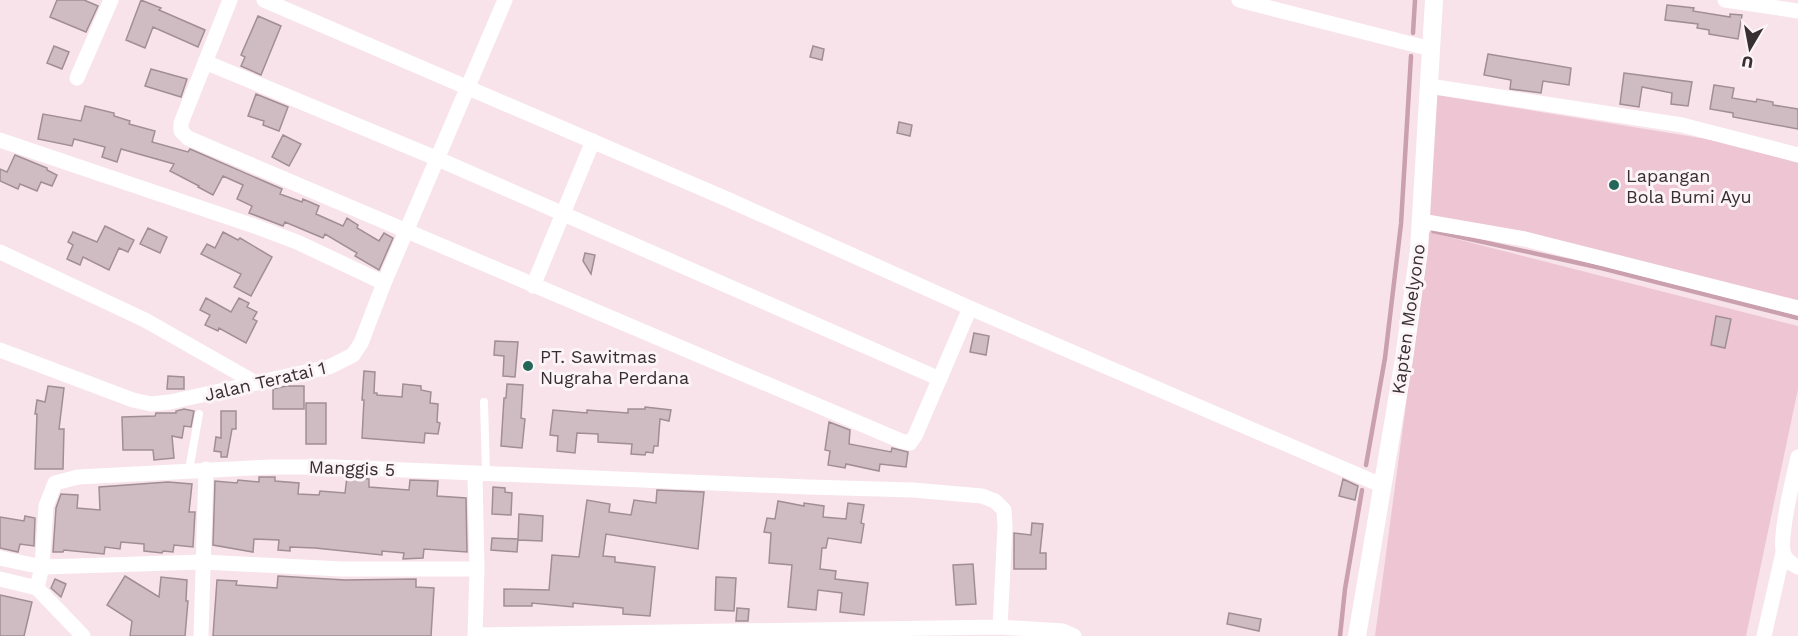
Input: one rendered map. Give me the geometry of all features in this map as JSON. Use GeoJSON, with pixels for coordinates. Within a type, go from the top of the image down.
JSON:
{"type":"FeatureCollection","features":[{"type":"Feature","properties":{"kind":"street"},"geometry":{"type":"LineString","coordinates":[[77,78],[111,0]]}},
{"type":"Feature","properties":{"kind":"street"},"geometry":{"type":"LineString","coordinates":[[230,0],[181,123],[180,128],[183,135],[906,443],[910,443],[915,436],[970,308]]}},
{"type":"Feature","properties":{"kind":"street"},"geometry":{"type":"LineString","coordinates":[[264,0],[593,141],[970,308],[1381,484]]}},
{"type":"Feature","properties":{"kind":"street","name":"Jalan Teratai 1"},"geometry":{"type":"LineString","coordinates":[[0,350],[145,403],[170,402],[329,368],[353,355],[366,330],[505,0]]}},
{"type":"Feature","properties":{"kind":"street"},"geometry":{"type":"LineString","coordinates":[[1239,0],[1431,49]]}},
{"type":"Feature","properties":{"kind":"street","name":"Kapten Moelyono"},"geometry":{"type":"LineString","coordinates":[[1357,636],[1404,359],[1421,221],[1434,0]]}},
{"type":"Feature","properties":{"kind":"street"},"geometry":{"type":"LineString","coordinates":[[1725,0],[1798,11]]}},
{"type":"Feature","properties":{"kind":"street"},"geometry":{"type":"LineString","coordinates":[[205,62],[438,159],[940,379]]}},
{"type":"Feature","properties":{"kind":"street"},"geometry":{"type":"LineString","coordinates":[[1429,86],[1682,125],[1798,155]]}},
{"type":"Feature","properties":{"kind":"street"},"geometry":{"type":"LineString","coordinates":[[0,140],[297,242],[384,283]]}},
{"type":"Feature","properties":{"kind":"street"},"geometry":{"type":"LineString","coordinates":[[533,286],[593,141]]}},
{"type":"Feature","properties":{"kind":"street"},"geometry":{"type":"LineString","coordinates":[[1421,221],[1525,239],[1798,308]]}},
{"type":"Feature","properties":{"kind":"street"},"geometry":{"type":"LineString","coordinates":[[0,252],[146,320],[256,383]]}},
{"type":"Feature","properties":{"kind":"street"},"geometry":{"type":"LineString","coordinates":[[1764,636],[1783,554],[1783,537],[1798,459]]}},
{"type":"Feature","properties":{"kind":"street","name":"Manggis 5"},"geometry":{"type":"LineString","coordinates":[[37,588],[42,567],[45,506],[55,483],[87,476],[189,470],[334,467],[737,483],[808,488],[913,489],[969,494],[995,501],[1004,510],[1000,627]]}},
{"type":"Feature","properties":{"kind":"street"},"geometry":{"type":"LineString","coordinates":[[201,636],[206,470]]}},
{"type":"Feature","properties":{"kind":"street"},"geometry":{"type":"LineString","coordinates":[[481,473],[475,635],[1000,627],[1063,631],[1074,636]]}},
{"type":"Feature","properties":{"kind":"street"},"geometry":{"type":"LineString","coordinates":[[1783,554],[1791,564],[1798,567]]}},
{"type":"Feature","properties":{"kind":"street"},"geometry":{"type":"LineString","coordinates":[[0,558],[42,567],[203,562],[341,569],[477,569]]}},
{"type":"Feature","properties":{"kind":"street"},"geometry":{"type":"LineString","coordinates":[[0,579],[37,588],[83,636]]}},
{"type":"Feature","properties":{"kind":"lane"},"geometry":{"type":"LineString","coordinates":[[481,473],[484,402]]}},
{"type":"Feature","properties":{"kind":"lane"},"geometry":{"type":"LineString","coordinates":[[189,470],[199,414]]}},
{"type":"Feature","properties":{"kind":"shaded area","name":"Lapangan Bola Bumi Ayu"},"geometry":{"type":"Polygon","coordinates":[[[1437,95],[1798,154],[1798,302],[1428,216],[1437,95]]]}},
{"type":"Feature","properties":{"kind":"shaded area"},"geometry":{"type":"Polygon","coordinates":[[[1429,232],[1798,326],[1798,389],[1746,636],[1375,636],[1429,232]]]}},
{"type":"Feature","properties":{"kind":"building"},"geometry":{"type":"Polygon","coordinates":[[[57,0],[84,0],[98,6],[86,32],[50,17],[57,0]]]}},
{"type":"Feature","properties":{"kind":"building"},"geometry":{"type":"Polygon","coordinates":[[[141,0],[205,30],[198,47],[153,27],[145,48],[126,40],[141,0]]]}},
{"type":"Feature","properties":{"kind":"building"},"geometry":{"type":"Polygon","coordinates":[[[1667,5],[1694,8],[1693,11],[1730,17],[1730,14],[1742,15],[1738,39],[1709,34],[1709,30],[1697,28],[1698,24],[1665,20],[1667,5]]]}},
{"type":"Feature","properties":{"kind":"building"},"geometry":{"type":"Polygon","coordinates":[[[258,16],[281,26],[261,75],[241,66],[245,57],[241,55],[258,16]]]}},
{"type":"Feature","properties":{"kind":"building"},"geometry":{"type":"Polygon","coordinates":[[[54,46],[69,52],[62,69],[47,63],[54,46]]]}},
{"type":"Feature","properties":{"kind":"building"},"geometry":{"type":"Polygon","coordinates":[[[813,46],[824,49],[822,60],[810,57],[813,46]]]}},
{"type":"Feature","properties":{"kind":"building"},"geometry":{"type":"Polygon","coordinates":[[[1488,54],[1571,68],[1569,85],[1543,81],[1541,93],[1510,89],[1511,80],[1484,75],[1488,54]]]}},
{"type":"Feature","properties":{"kind":"building"},"geometry":{"type":"Polygon","coordinates":[[[151,69],[187,79],[181,97],[145,86],[151,69]]]}},
{"type":"Feature","properties":{"kind":"building"},"geometry":{"type":"Polygon","coordinates":[[[1624,73],[1692,82],[1688,106],[1671,104],[1672,93],[1642,87],[1639,107],[1620,104],[1624,73]]]}},
{"type":"Feature","properties":{"kind":"building"},"geometry":{"type":"Polygon","coordinates":[[[1714,85],[1734,88],[1732,98],[1756,102],[1757,99],[1773,102],[1773,105],[1798,109],[1798,129],[1733,117],[1733,113],[1710,109],[1714,85]]]}},
{"type":"Feature","properties":{"kind":"building"},"geometry":{"type":"Polygon","coordinates":[[[256,94],[288,107],[279,131],[263,125],[264,121],[248,116],[256,94]]]}},
{"type":"Feature","properties":{"kind":"building"},"geometry":{"type":"Polygon","coordinates":[[[85,106],[114,113],[114,116],[130,121],[129,124],[155,131],[152,142],[188,152],[190,149],[282,189],[280,194],[302,202],[303,199],[319,206],[316,214],[343,226],[347,218],[358,225],[357,228],[379,241],[384,233],[393,238],[379,270],[355,256],[357,253],[325,234],[323,238],[285,222],[283,226],[249,213],[252,206],[237,199],[243,185],[223,176],[213,195],[170,171],[174,164],[121,149],[117,162],[102,157],[105,147],[74,139],[72,146],[38,139],[43,114],[81,121],[85,106]]]}},
{"type":"Feature","properties":{"kind":"building"},"geometry":{"type":"Polygon","coordinates":[[[899,122],[912,125],[910,136],[897,133],[899,122]]]}},
{"type":"Feature","properties":{"kind":"building"},"geometry":{"type":"Polygon","coordinates":[[[283,135],[301,144],[289,166],[272,157],[283,135]]]}},
{"type":"Feature","properties":{"kind":"building"},"geometry":{"type":"Polygon","coordinates":[[[15,155],[47,168],[57,175],[52,186],[41,182],[37,191],[20,184],[18,189],[0,181],[0,169],[7,172],[15,155]]]}},
{"type":"Feature","properties":{"kind":"building"},"geometry":{"type":"Polygon","coordinates":[[[105,226],[134,240],[128,252],[119,248],[109,270],[83,257],[80,265],[67,259],[73,245],[68,242],[73,232],[97,242],[105,226]]]}},
{"type":"Feature","properties":{"kind":"building"},"geometry":{"type":"Polygon","coordinates":[[[148,228],[167,237],[160,253],[140,244],[148,228]]]}},
{"type":"Feature","properties":{"kind":"building"},"geometry":{"type":"Polygon","coordinates":[[[223,232],[238,240],[240,238],[272,257],[251,296],[234,287],[241,274],[201,254],[207,244],[215,248],[223,232]]]}},
{"type":"Feature","properties":{"kind":"building"},"geometry":{"type":"Polygon","coordinates":[[[585,253],[595,255],[591,274],[583,261],[585,253]]]}},
{"type":"Feature","properties":{"kind":"building"},"geometry":{"type":"Polygon","coordinates":[[[206,298],[231,312],[239,298],[249,303],[247,307],[257,312],[253,319],[257,321],[246,343],[219,328],[218,331],[205,325],[210,315],[200,310],[206,298]]]}},
{"type":"Feature","properties":{"kind":"building"},"geometry":{"type":"Polygon","coordinates":[[[1716,316],[1731,319],[1725,348],[1711,345],[1716,316]]]}},
{"type":"Feature","properties":{"kind":"building"},"geometry":{"type":"Polygon","coordinates":[[[974,333],[989,336],[986,355],[970,352],[974,333]]]}},
{"type":"Feature","properties":{"kind":"building"},"geometry":{"type":"Polygon","coordinates":[[[495,341],[518,342],[515,377],[503,376],[504,356],[494,355],[495,341]]]}},
{"type":"Feature","properties":{"kind":"building"},"geometry":{"type":"Polygon","coordinates":[[[364,371],[375,372],[374,393],[377,395],[402,397],[403,384],[421,386],[421,390],[431,392],[430,403],[438,404],[437,422],[440,423],[438,434],[425,433],[424,443],[362,438],[364,371]]]}},
{"type":"Feature","properties":{"kind":"building"},"geometry":{"type":"Polygon","coordinates":[[[168,376],[184,377],[184,389],[167,389],[168,376]]]}},
{"type":"Feature","properties":{"kind":"building"},"geometry":{"type":"Polygon","coordinates":[[[507,384],[523,385],[521,418],[525,419],[522,448],[501,446],[507,384]]]}},
{"type":"Feature","properties":{"kind":"building"},"geometry":{"type":"Polygon","coordinates":[[[48,386],[64,388],[59,429],[64,429],[63,469],[35,469],[37,400],[45,402],[48,386]]]}},
{"type":"Feature","properties":{"kind":"building"},"geometry":{"type":"Polygon","coordinates":[[[304,386],[304,409],[273,409],[273,389],[304,386]]]}},
{"type":"Feature","properties":{"kind":"building"},"geometry":{"type":"Polygon","coordinates":[[[306,403],[326,403],[326,444],[306,444],[306,403]]]}},
{"type":"Feature","properties":{"kind":"building"},"geometry":{"type":"Polygon","coordinates":[[[645,407],[671,410],[669,421],[660,419],[658,446],[654,446],[653,453],[631,454],[632,444],[598,442],[598,434],[577,433],[575,453],[557,451],[558,436],[550,435],[553,410],[628,413],[628,409],[645,409],[645,407]]]}},
{"type":"Feature","properties":{"kind":"building"},"geometry":{"type":"Polygon","coordinates":[[[184,409],[194,411],[191,427],[184,426],[182,438],[172,436],[174,458],[154,460],[153,450],[123,450],[122,417],[155,416],[156,413],[176,413],[184,409]]]}},
{"type":"Feature","properties":{"kind":"building"},"geometry":{"type":"Polygon","coordinates":[[[221,411],[236,411],[236,429],[232,429],[227,457],[221,457],[221,452],[214,451],[216,437],[221,438],[221,411]]]}},
{"type":"Feature","properties":{"kind":"building"},"geometry":{"type":"Polygon","coordinates":[[[829,422],[850,430],[849,444],[891,452],[892,448],[908,452],[906,467],[880,464],[879,471],[846,464],[845,468],[828,465],[830,451],[825,450],[829,422]]]}},
{"type":"Feature","properties":{"kind":"building"},"geometry":{"type":"Polygon","coordinates":[[[259,477],[275,477],[275,481],[299,483],[298,494],[319,495],[320,491],[345,493],[347,477],[369,479],[369,487],[409,490],[410,480],[438,481],[437,496],[466,498],[467,552],[424,549],[423,558],[403,559],[404,553],[382,551],[382,555],[315,548],[290,547],[290,551],[278,550],[279,540],[254,539],[253,552],[213,545],[215,481],[259,482],[259,477]]]}},
{"type":"Feature","properties":{"kind":"building"},"geometry":{"type":"Polygon","coordinates":[[[1343,479],[1358,486],[1355,500],[1339,496],[1343,479]]]}},
{"type":"Feature","properties":{"kind":"building"},"geometry":{"type":"Polygon","coordinates":[[[168,482],[192,484],[189,512],[195,512],[193,547],[174,545],[173,552],[163,551],[162,553],[144,551],[144,544],[121,542],[120,549],[105,547],[104,554],[64,550],[53,552],[56,508],[61,494],[78,495],[77,508],[100,510],[99,487],[168,482]]]}},
{"type":"Feature","properties":{"kind":"building"},"geometry":{"type":"Polygon","coordinates":[[[493,487],[505,488],[505,492],[512,493],[511,515],[492,514],[493,487]]]}},
{"type":"Feature","properties":{"kind":"building"},"geometry":{"type":"Polygon","coordinates":[[[657,490],[704,492],[698,549],[606,534],[603,556],[615,557],[615,562],[655,567],[650,616],[623,614],[623,608],[573,603],[573,607],[532,603],[532,606],[504,606],[504,589],[549,590],[552,555],[579,557],[587,500],[610,504],[609,512],[631,515],[634,500],[656,503],[657,490]]]}},
{"type":"Feature","properties":{"kind":"building"},"geometry":{"type":"Polygon","coordinates":[[[778,501],[804,506],[804,503],[824,506],[823,517],[846,519],[848,503],[864,505],[861,543],[828,538],[826,548],[822,548],[820,569],[836,571],[835,579],[868,583],[864,615],[840,612],[842,593],[818,590],[816,610],[788,607],[792,565],[769,563],[771,533],[764,532],[767,518],[775,519],[778,501]]]}},
{"type":"Feature","properties":{"kind":"building"},"geometry":{"type":"Polygon","coordinates":[[[519,514],[543,516],[542,541],[518,540],[519,514]]]}},
{"type":"Feature","properties":{"kind":"building"},"geometry":{"type":"Polygon","coordinates":[[[25,516],[35,518],[34,546],[20,544],[18,552],[0,548],[0,517],[24,521],[25,516]]]}},
{"type":"Feature","properties":{"kind":"building"},"geometry":{"type":"Polygon","coordinates":[[[1032,523],[1043,524],[1040,553],[1046,553],[1046,569],[1014,569],[1014,533],[1031,535],[1032,523]]]}},
{"type":"Feature","properties":{"kind":"building"},"geometry":{"type":"Polygon","coordinates":[[[492,538],[518,539],[517,552],[491,550],[492,538]]]}},
{"type":"Feature","properties":{"kind":"building"},"geometry":{"type":"Polygon","coordinates":[[[973,564],[976,604],[956,605],[953,565],[973,564]]]}},
{"type":"Feature","properties":{"kind":"building"},"geometry":{"type":"Polygon","coordinates":[[[125,576],[159,597],[161,577],[187,580],[185,636],[130,636],[132,621],[107,605],[125,576]]]}},
{"type":"Feature","properties":{"kind":"building"},"geometry":{"type":"Polygon","coordinates":[[[278,576],[345,580],[416,579],[416,587],[434,588],[431,636],[213,636],[217,580],[237,581],[236,585],[277,588],[278,576]]]}},
{"type":"Feature","properties":{"kind":"building"},"geometry":{"type":"Polygon","coordinates":[[[716,577],[736,578],[734,611],[715,610],[716,577]]]}},
{"type":"Feature","properties":{"kind":"building"},"geometry":{"type":"Polygon","coordinates":[[[55,579],[66,584],[61,597],[51,588],[55,579]]]}},
{"type":"Feature","properties":{"kind":"building"},"geometry":{"type":"Polygon","coordinates":[[[0,595],[32,602],[24,636],[0,636],[0,595]]]}},
{"type":"Feature","properties":{"kind":"building"},"geometry":{"type":"Polygon","coordinates":[[[737,608],[749,609],[748,621],[736,621],[737,608]]]}},
{"type":"Feature","properties":{"kind":"building"},"geometry":{"type":"Polygon","coordinates":[[[1229,613],[1261,619],[1259,631],[1227,624],[1229,613]]]}},
{"type":"Feature","properties":{"kind":"waterway"},"geometry":{"type":"LineString","coordinates":[[1413,33],[1415,0]]}},
{"type":"Feature","properties":{"kind":"waterway"},"geometry":{"type":"LineString","coordinates":[[1366,465],[1385,358],[1401,224],[1411,56]]}},
{"type":"Feature","properties":{"kind":"waterway"},"geometry":{"type":"LineString","coordinates":[[1433,231],[1601,268],[1798,318]]}},
{"type":"Feature","properties":{"kind":"waterway"},"geometry":{"type":"LineString","coordinates":[[1340,636],[1345,589],[1362,490]]}},
{"type":"Feature","properties":{"kind":"place","name":"Lapangan Bola Bumi Ayu"},"geometry":{"type":"Point","coordinates":[1614,185]}},
{"type":"Feature","properties":{"kind":"place","name":"PT. Sawitmas Nugraha Perdana"},"geometry":{"type":"Point","coordinates":[528,366]}}]}
